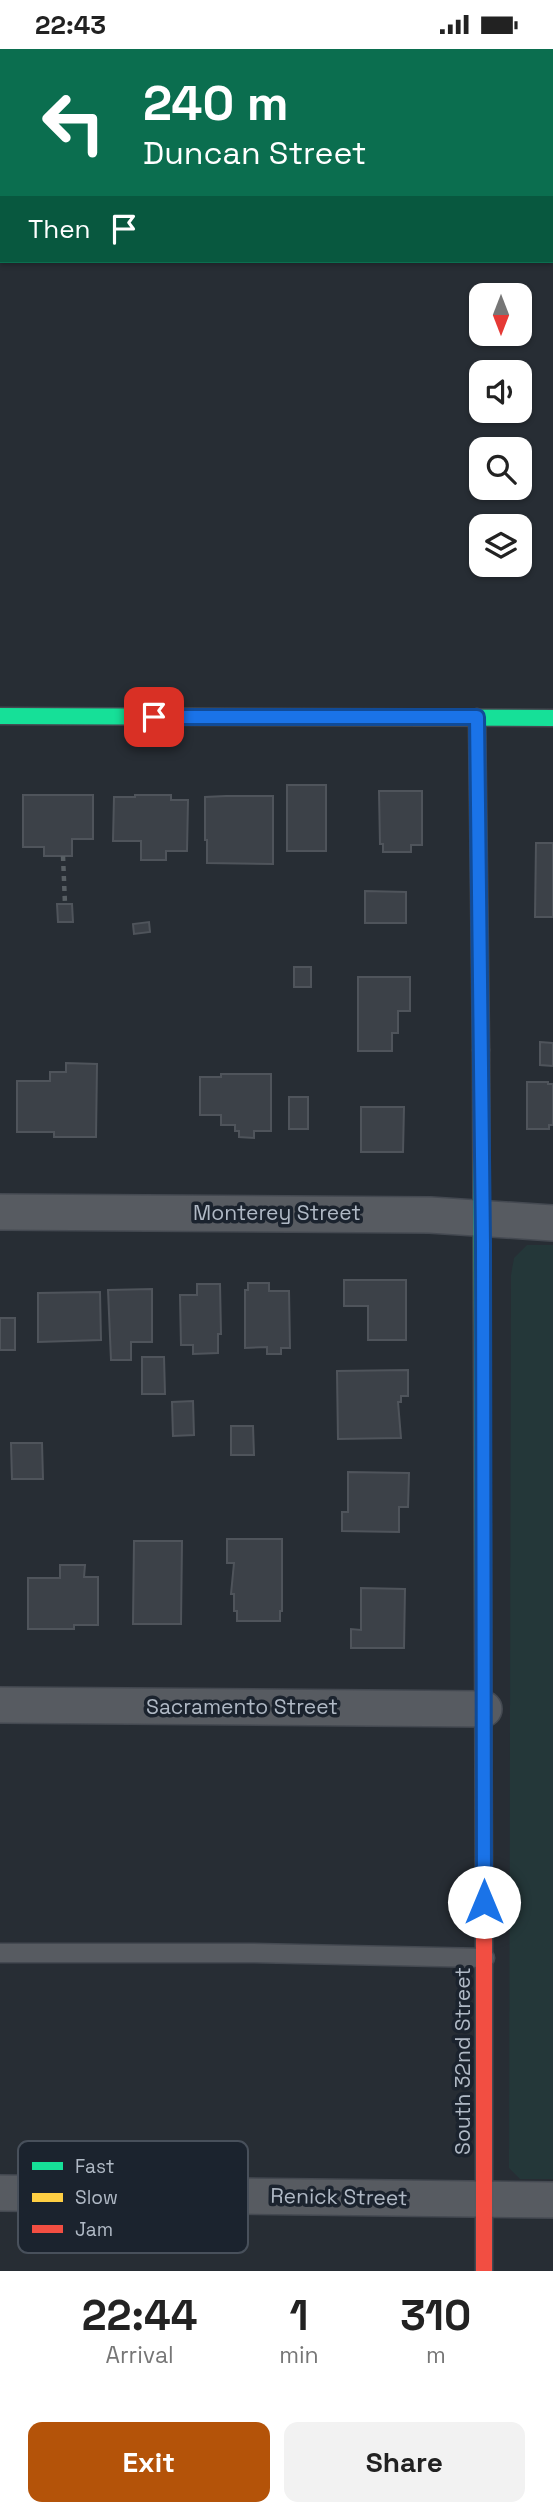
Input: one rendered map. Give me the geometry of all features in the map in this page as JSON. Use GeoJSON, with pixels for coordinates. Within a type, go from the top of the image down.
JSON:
{"type":"FeatureCollection","features":[{"type":"Feature","properties":{"kind":"street"},"geometry":{"type":"LineString","coordinates":[[0,716],[553,718]]}},
{"type":"Feature","properties":{"kind":"street","name":"South 32nd Street"},"geometry":{"type":"LineString","coordinates":[[477,717],[483,1218],[484,2271]]}},
{"type":"Feature","properties":{"kind":"street","name":"Monterey Street"},"geometry":{"type":"LineString","coordinates":[[0,1212],[430,1215],[553,1223]]}},
{"type":"Feature","properties":{"kind":"street","name":"Sacramento Street"},"geometry":{"type":"LineString","coordinates":[[0,1705],[484,1709]]}},
{"type":"Feature","properties":{"kind":"street","name":"Renick Street"},"geometry":{"type":"LineString","coordinates":[[0,2193],[18,2193]]}},
{"type":"Feature","properties":{"kind":"street","name":"Renick Street"},"geometry":{"type":"LineString","coordinates":[[248,2196],[553,2200]]}},
{"type":"Feature","properties":{"kind":"lane"},"geometry":{"type":"LineString","coordinates":[[0,1953],[252,1953],[485,1958]]}},
{"type":"Feature","properties":{"kind":"path"},"geometry":{"type":"LineString","coordinates":[[63,856],[65,904]]}},
{"type":"Feature","properties":{"kind":"shaded area"},"geometry":{"type":"Polygon","coordinates":[[[527,1245],[553,1245],[553,2179],[520,2179],[509,2168],[511,1275],[514,1258],[527,1245]]]}},
{"type":"Feature","properties":{"kind":"building"},"geometry":{"type":"Polygon","coordinates":[[[287,785],[326,785],[326,851],[287,851],[287,785]]]}},
{"type":"Feature","properties":{"kind":"building"},"geometry":{"type":"Polygon","coordinates":[[[379,791],[422,791],[422,845],[411,845],[411,852],[383,852],[383,844],[380,844],[379,791]]]}},
{"type":"Feature","properties":{"kind":"building"},"geometry":{"type":"Polygon","coordinates":[[[23,795],[93,795],[93,839],[72,839],[72,856],[44,856],[44,847],[23,847],[23,795]]]}},
{"type":"Feature","properties":{"kind":"building"},"geometry":{"type":"Polygon","coordinates":[[[171,795],[171,800],[188,800],[187,851],[166,851],[166,860],[141,860],[141,841],[113,841],[114,797],[171,795]]]}},
{"type":"Feature","properties":{"kind":"building"},"geometry":{"type":"Polygon","coordinates":[[[273,796],[273,864],[207,863],[205,797],[273,796]]]}},
{"type":"Feature","properties":{"kind":"building"},"geometry":{"type":"Polygon","coordinates":[[[536,843],[553,843],[553,917],[535,917],[536,843]]]}},
{"type":"Feature","properties":{"kind":"building"},"geometry":{"type":"Polygon","coordinates":[[[365,891],[406,892],[406,923],[365,923],[365,891]]]}},
{"type":"Feature","properties":{"kind":"building"},"geometry":{"type":"Polygon","coordinates":[[[57,904],[72,904],[73,922],[58,922],[57,904]]]}},
{"type":"Feature","properties":{"kind":"building"},"geometry":{"type":"Polygon","coordinates":[[[149,922],[150,932],[134,934],[133,924],[149,922]]]}},
{"type":"Feature","properties":{"kind":"building"},"geometry":{"type":"Polygon","coordinates":[[[294,967],[311,967],[311,987],[294,987],[294,967]]]}},
{"type":"Feature","properties":{"kind":"building"},"geometry":{"type":"Polygon","coordinates":[[[358,977],[410,977],[410,1011],[398,1011],[398,1033],[392,1033],[392,1051],[358,1051],[358,977]]]}},
{"type":"Feature","properties":{"kind":"building"},"geometry":{"type":"Polygon","coordinates":[[[540,1042],[553,1043],[553,1066],[540,1065],[540,1042]]]}},
{"type":"Feature","properties":{"kind":"building"},"geometry":{"type":"Polygon","coordinates":[[[66,1063],[97,1064],[96,1137],[54,1137],[54,1132],[17,1132],[17,1081],[50,1081],[50,1072],[66,1072],[66,1063]]]}},
{"type":"Feature","properties":{"kind":"building"},"geometry":{"type":"Polygon","coordinates":[[[221,1074],[271,1074],[271,1131],[254,1131],[254,1138],[239,1137],[235,1125],[221,1125],[221,1115],[200,1115],[200,1077],[221,1077],[221,1074]]]}},
{"type":"Feature","properties":{"kind":"building"},"geometry":{"type":"Polygon","coordinates":[[[527,1082],[553,1084],[553,1125],[549,1125],[549,1129],[527,1129],[527,1082]]]}},
{"type":"Feature","properties":{"kind":"building"},"geometry":{"type":"Polygon","coordinates":[[[289,1097],[308,1097],[308,1129],[289,1129],[289,1097]]]}},
{"type":"Feature","properties":{"kind":"building"},"geometry":{"type":"Polygon","coordinates":[[[361,1107],[404,1107],[403,1152],[361,1152],[361,1107]]]}},
{"type":"Feature","properties":{"kind":"building"},"geometry":{"type":"Polygon","coordinates":[[[344,1280],[406,1280],[406,1340],[368,1340],[368,1306],[344,1306],[344,1280]]]}},
{"type":"Feature","properties":{"kind":"building"},"geometry":{"type":"Polygon","coordinates":[[[248,1283],[269,1283],[269,1291],[289,1291],[290,1348],[281,1348],[281,1354],[267,1354],[267,1347],[245,1348],[245,1290],[248,1290],[248,1283]]]}},
{"type":"Feature","properties":{"kind":"building"},"geometry":{"type":"Polygon","coordinates":[[[197,1284],[220,1284],[221,1334],[218,1334],[218,1353],[193,1354],[193,1345],[181,1345],[180,1295],[197,1295],[197,1284]]]}},
{"type":"Feature","properties":{"kind":"building"},"geometry":{"type":"Polygon","coordinates":[[[152,1289],[152,1342],[131,1342],[131,1360],[111,1360],[108,1290],[152,1289]]]}},
{"type":"Feature","properties":{"kind":"building"},"geometry":{"type":"Polygon","coordinates":[[[100,1292],[101,1340],[38,1342],[38,1293],[100,1292]]]}},
{"type":"Feature","properties":{"kind":"building"},"geometry":{"type":"Polygon","coordinates":[[[0,1318],[15,1318],[15,1350],[0,1350],[0,1318]]]}},
{"type":"Feature","properties":{"kind":"building"},"geometry":{"type":"Polygon","coordinates":[[[142,1357],[164,1357],[165,1394],[142,1394],[142,1357]]]}},
{"type":"Feature","properties":{"kind":"building"},"geometry":{"type":"Polygon","coordinates":[[[408,1370],[408,1396],[401,1396],[401,1402],[398,1402],[401,1438],[338,1439],[337,1371],[408,1370]]]}},
{"type":"Feature","properties":{"kind":"building"},"geometry":{"type":"Polygon","coordinates":[[[193,1401],[194,1435],[173,1436],[172,1402],[193,1401]]]}},
{"type":"Feature","properties":{"kind":"building"},"geometry":{"type":"Polygon","coordinates":[[[231,1426],[253,1426],[254,1455],[231,1455],[231,1426]]]}},
{"type":"Feature","properties":{"kind":"building"},"geometry":{"type":"Polygon","coordinates":[[[11,1443],[42,1443],[43,1479],[12,1479],[11,1443]]]}},
{"type":"Feature","properties":{"kind":"building"},"geometry":{"type":"Polygon","coordinates":[[[348,1472],[409,1473],[408,1507],[399,1507],[399,1532],[342,1531],[342,1512],[348,1512],[348,1472]]]}},
{"type":"Feature","properties":{"kind":"building"},"geometry":{"type":"Polygon","coordinates":[[[227,1539],[282,1539],[280,1621],[237,1621],[234,1594],[231,1594],[234,1563],[227,1563],[227,1539]]]}},
{"type":"Feature","properties":{"kind":"building"},"geometry":{"type":"Polygon","coordinates":[[[134,1541],[182,1541],[181,1624],[133,1624],[134,1541]]]}},
{"type":"Feature","properties":{"kind":"building"},"geometry":{"type":"Polygon","coordinates":[[[60,1565],[85,1565],[84,1577],[98,1577],[98,1625],[74,1625],[74,1629],[28,1629],[28,1578],[60,1578],[60,1565]]]}},
{"type":"Feature","properties":{"kind":"building"},"geometry":{"type":"Polygon","coordinates":[[[361,1588],[405,1589],[404,1648],[351,1648],[351,1629],[361,1630],[361,1588]]]}},
{"type":"Feature","properties":{"kind":"traffic: fast"},"geometry":{"type":"LineString","coordinates":[[0,716],[553,718]]}},
{"type":"Feature","properties":{"kind":"traffic: fast"},"geometry":{"type":"LineString","coordinates":[[481,1050],[484,1911]]}},
{"type":"Feature","properties":{"kind":"traffic: slow"},"geometry":{"type":"LineString","coordinates":[[477,717],[481,1050]]}},
{"type":"Feature","properties":{"kind":"traffic: jam"},"geometry":{"type":"LineString","coordinates":[[484,1911],[484,2271]]}},
{"type":"Feature","properties":{"kind":"route"},"geometry":{"type":"LineString","coordinates":[[154,717],[477,717],[483,1243],[484,1902]]}}]}
